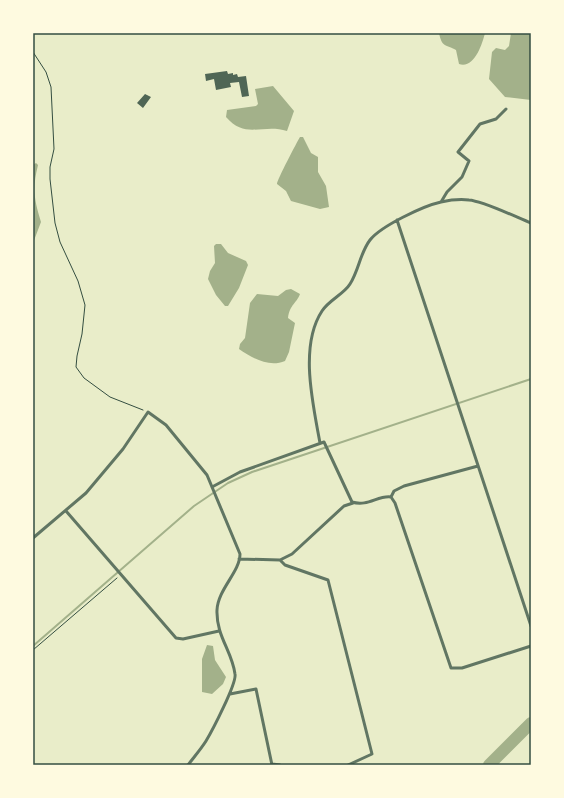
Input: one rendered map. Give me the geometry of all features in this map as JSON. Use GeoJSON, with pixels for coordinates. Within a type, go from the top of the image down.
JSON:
{"type":"FeatureCollection","features":[{"type":"Feature","properties":{"kind":"street"},"geometry":{"type":"LineString","coordinates":[[441,202],[447,192],[462,177],[469,161],[458,152],[472,132],[480,124],[496,119],[506,109]]}},
{"type":"Feature","properties":{"kind":"street"},"geometry":{"type":"LineString","coordinates":[[320,443],[310,372],[309,354],[311,334],[323,310],[350,285],[362,252],[370,239],[380,230],[397,220],[441,202],[470,200],[531,223]]}},
{"type":"Feature","properties":{"kind":"street"},"geometry":{"type":"LineString","coordinates":[[397,220],[531,626]]}},
{"type":"Feature","properties":{"kind":"street"},"geometry":{"type":"LineString","coordinates":[[33,538],[86,493],[123,449],[148,412],[162,420],[206,473],[237,546],[239,559],[220,594],[217,609],[219,631],[236,676],[230,694],[206,741],[188,765]]}},
{"type":"Feature","properties":{"kind":"street"},"geometry":{"type":"LineString","coordinates":[[213,491],[240,472],[324,442],[353,503]]}},
{"type":"Feature","properties":{"kind":"street"},"geometry":{"type":"LineString","coordinates":[[391,497],[394,491],[404,486],[478,466]]}},
{"type":"Feature","properties":{"kind":"street"},"geometry":{"type":"LineString","coordinates":[[239,559],[280,560],[292,554],[344,506],[353,503],[367,503],[387,496],[391,497]]}},
{"type":"Feature","properties":{"kind":"street"},"geometry":{"type":"LineString","coordinates":[[391,497],[395,503],[451,668],[462,668],[531,646]]}},
{"type":"Feature","properties":{"kind":"street"},"geometry":{"type":"LineString","coordinates":[[66,511],[119,573],[178,638],[183,639],[219,631]]}},
{"type":"Feature","properties":{"kind":"street"},"geometry":{"type":"LineString","coordinates":[[280,560],[285,565],[328,580],[372,754],[348,765]]}},
{"type":"Feature","properties":{"kind":"street"},"geometry":{"type":"LineString","coordinates":[[230,694],[256,689],[272,765],[280,765]]}},
{"type":"Feature","properties":{"kind":"path"},"geometry":{"type":"LineString","coordinates":[[33,52],[46,72],[51,87],[54,135],[50,179],[55,223],[60,242],[78,281],[84,305],[82,334],[76,367],[84,378],[110,397],[148,412]]}},
{"type":"Feature","properties":{"kind":"path"},"geometry":{"type":"LineString","coordinates":[[33,650],[119,573]]}},
{"type":"Feature","properties":{"kind":"shaded area"},"geometry":{"type":"Polygon","coordinates":[[[439,33],[485,33],[482,44],[473,60],[464,65],[459,64],[456,50],[443,43],[439,33]]]}},
{"type":"Feature","properties":{"kind":"shaded area"},"geometry":{"type":"Polygon","coordinates":[[[511,33],[531,33],[531,100],[505,97],[489,79],[492,52],[496,48],[505,50],[509,46],[511,33]]]}},
{"type":"Feature","properties":{"kind":"shaded area"},"geometry":{"type":"Polygon","coordinates":[[[273,86],[294,111],[287,131],[278,129],[255,130],[241,128],[233,124],[226,117],[227,110],[256,106],[258,104],[255,89],[273,86]]]}},
{"type":"Feature","properties":{"kind":"shaded area"},"geometry":{"type":"Polygon","coordinates":[[[300,137],[303,137],[311,153],[318,157],[318,172],[326,186],[329,207],[320,209],[291,201],[286,191],[277,184],[283,169],[300,137]]]}},
{"type":"Feature","properties":{"kind":"shaded area"},"geometry":{"type":"Polygon","coordinates":[[[36,163],[38,165],[34,188],[41,222],[33,243],[33,165],[36,163]]]}},
{"type":"Feature","properties":{"kind":"shaded area"},"geometry":{"type":"Polygon","coordinates":[[[216,244],[221,244],[228,253],[246,261],[248,265],[239,288],[228,306],[225,306],[216,295],[208,279],[210,271],[215,263],[214,246],[216,244]]]}},
{"type":"Feature","properties":{"kind":"shaded area"},"geometry":{"type":"Polygon","coordinates":[[[291,289],[300,294],[289,313],[288,318],[295,323],[289,352],[285,361],[279,363],[267,363],[249,356],[239,349],[240,344],[245,338],[250,303],[257,294],[278,296],[286,290],[291,289]]]}},
{"type":"Feature","properties":{"kind":"shaded area"},"geometry":{"type":"Polygon","coordinates":[[[207,645],[213,646],[215,660],[226,677],[223,684],[212,694],[202,692],[202,659],[207,645]]]}},
{"type":"Feature","properties":{"kind":"building"},"geometry":{"type":"Polygon","coordinates":[[[227,71],[228,74],[237,74],[238,77],[246,76],[249,96],[242,97],[239,82],[230,83],[231,87],[216,90],[214,79],[206,81],[205,74],[227,71]]]}},
{"type":"Feature","properties":{"kind":"building"},"geometry":{"type":"Polygon","coordinates":[[[145,94],[151,97],[143,108],[137,103],[145,94]]]}},
{"type":"Feature","properties":{"kind":"waterway"},"geometry":{"type":"LineString","coordinates":[[33,646],[194,506],[228,483],[252,472],[531,379]]}},
{"type":"Feature","properties":{"kind":"waterway"},"geometry":{"type":"LineString","coordinates":[[489,765],[531,723]]}}]}
